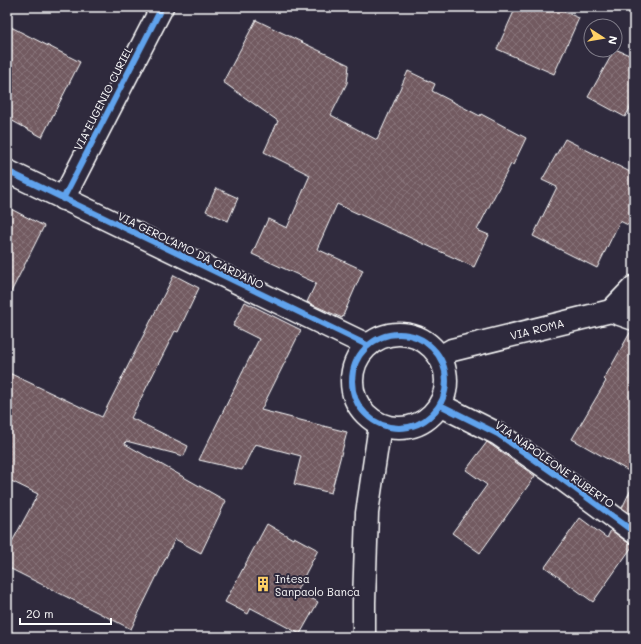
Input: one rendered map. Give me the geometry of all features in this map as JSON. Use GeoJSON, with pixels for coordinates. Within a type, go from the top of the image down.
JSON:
{"type":"FeatureCollection","features":[{"type":"Feature","properties":{"kind":"street","name":"VIA EUGENIO CURIEL"},"geometry":{"type":"LineString","coordinates":[[63,199],[162,7]]}},
{"type":"Feature","properties":{"kind":"street","name":"VIA GEROLAMO DA CARDANO"},"geometry":{"type":"LineString","coordinates":[[7,171],[368,345]]}},
{"type":"Feature","properties":{"kind":"street"},"geometry":{"type":"LineString","coordinates":[[634,287],[612,311],[634,320]]}},
{"type":"Feature","properties":{"kind":"street","name":"VIA ROMA"},"geometry":{"type":"LineString","coordinates":[[440,357],[452,350],[612,311]]}},
{"type":"Feature","properties":{"kind":"street"},"geometry":{"type":"LineString","coordinates":[[393,334],[406,334],[420,338],[431,346],[440,357],[445,372],[445,389],[440,405],[431,416],[420,423],[407,428],[393,429],[380,425],[366,416],[357,404],[352,388],[352,372],[358,358],[368,345],[379,338],[393,334]]}},
{"type":"Feature","properties":{"kind":"street","name":"VIA NAPOLEONE RUBERTO"},"geometry":{"type":"LineString","coordinates":[[440,405],[498,434],[634,532]]}},
{"type":"Feature","properties":{"kind":"street"},"geometry":{"type":"LineString","coordinates":[[364,637],[367,513],[380,425]]}},
{"type":"Feature","properties":{"kind":"building"},"geometry":{"type":"Polygon","coordinates":[[[516,7],[553,7],[579,18],[554,74],[497,49],[516,7]]]}},
{"type":"Feature","properties":{"kind":"building"},"geometry":{"type":"Polygon","coordinates":[[[256,20],[349,65],[347,83],[331,115],[377,140],[408,71],[435,84],[432,91],[480,116],[481,114],[526,138],[513,165],[511,164],[477,230],[489,235],[474,267],[337,204],[317,249],[363,270],[342,318],[307,302],[316,283],[252,254],[268,219],[287,228],[310,175],[264,152],[278,121],[223,82],[256,20]]]}},
{"type":"Feature","properties":{"kind":"building"},"geometry":{"type":"Polygon","coordinates":[[[7,25],[80,62],[42,137],[7,118],[7,25]]]}},
{"type":"Feature","properties":{"kind":"building"},"geometry":{"type":"Polygon","coordinates":[[[623,52],[634,57],[634,101],[625,117],[588,97],[610,58],[623,58],[623,52]]]}},
{"type":"Feature","properties":{"kind":"building"},"geometry":{"type":"Polygon","coordinates":[[[565,139],[634,174],[634,228],[620,221],[597,268],[533,236],[557,187],[542,180],[565,139]]]}},
{"type":"Feature","properties":{"kind":"building"},"geometry":{"type":"Polygon","coordinates":[[[216,188],[238,198],[228,221],[206,211],[216,188]]]}},
{"type":"Feature","properties":{"kind":"building"},"geometry":{"type":"Polygon","coordinates":[[[7,207],[44,226],[7,300],[7,207]]]}},
{"type":"Feature","properties":{"kind":"building"},"geometry":{"type":"Polygon","coordinates":[[[174,275],[199,288],[178,332],[175,331],[131,418],[188,446],[184,456],[126,441],[125,444],[226,501],[201,553],[175,539],[131,629],[7,567],[7,551],[38,494],[7,479],[7,372],[102,417],[174,275]]]}},
{"type":"Feature","properties":{"kind":"building"},"geometry":{"type":"Polygon","coordinates":[[[245,302],[301,330],[261,410],[347,432],[331,493],[294,484],[301,456],[255,444],[242,470],[199,460],[259,339],[233,326],[245,302]]]}},
{"type":"Feature","properties":{"kind":"building"},"geometry":{"type":"Polygon","coordinates":[[[631,331],[634,331],[634,474],[572,439],[606,381],[604,379],[631,331]]]}},
{"type":"Feature","properties":{"kind":"building"},"geometry":{"type":"Polygon","coordinates":[[[487,442],[535,476],[480,553],[452,533],[487,485],[466,470],[487,442]]]}},
{"type":"Feature","properties":{"kind":"building"},"geometry":{"type":"Polygon","coordinates":[[[634,483],[634,516],[622,508],[634,483]]]}},
{"type":"Feature","properties":{"kind":"building"},"geometry":{"type":"Polygon","coordinates":[[[580,518],[607,538],[611,530],[627,542],[634,544],[593,602],[545,567],[580,518]]]}},
{"type":"Feature","properties":{"kind":"building","name":"Intesa Sanpaolo Banca"},"geometry":{"type":"Polygon","coordinates":[[[267,524],[293,539],[294,537],[318,550],[297,590],[318,602],[300,634],[251,608],[248,614],[225,602],[267,524]]]}},
{"type":"Feature","properties":{"kind":"cycle path"},"geometry":{"type":"LineString","coordinates":[[63,199],[162,7]]}},
{"type":"Feature","properties":{"kind":"cycle path"},"geometry":{"type":"LineString","coordinates":[[7,171],[367,345]]}},
{"type":"Feature","properties":{"kind":"cycle path"},"geometry":{"type":"LineString","coordinates":[[399,334],[417,337],[432,348],[443,363],[446,381],[443,399],[432,414],[417,425],[399,428],[381,425],[366,414],[355,399],[352,381],[355,363],[366,348],[381,337],[399,334]]}},
{"type":"Feature","properties":{"kind":"cycle path"},"geometry":{"type":"LineString","coordinates":[[440,405],[498,434],[634,532]]}},
{"type":"Feature","properties":{"kind":"place","name":"Intesa Sanpaolo Banca"},"geometry":{"type":"Point","coordinates":[263,584]}}]}
